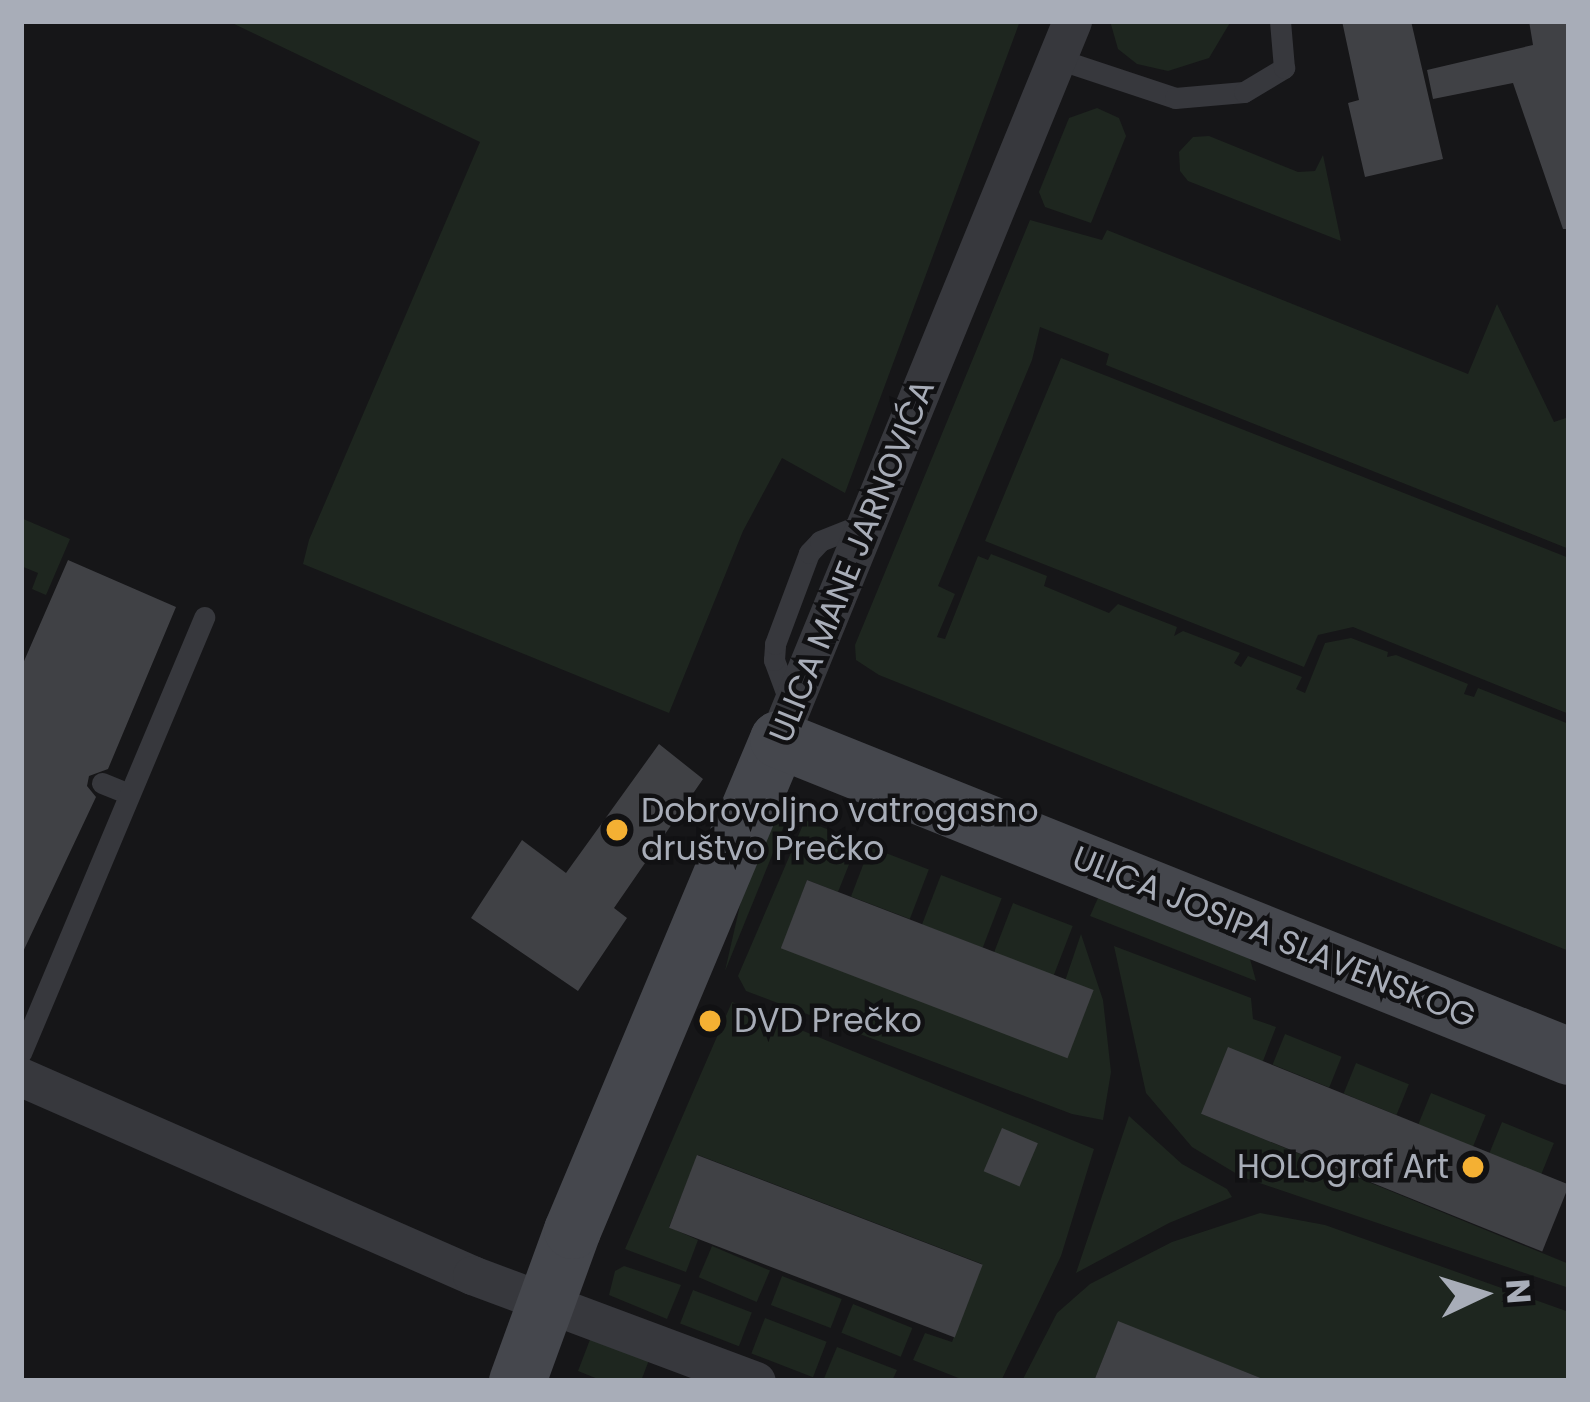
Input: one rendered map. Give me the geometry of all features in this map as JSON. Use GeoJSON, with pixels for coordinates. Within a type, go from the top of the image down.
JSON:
{"type":"FeatureCollection","features":[{"type":"Feature","properties":{"kind":"street","name":"ULICA MANE JARNOVIĆA"},"geometry":{"type":"LineString","coordinates":[[517,1381],[572,1230],[1072,21]]}},
{"type":"Feature","properties":{"kind":"street","name":"ULICA JOSIPA SLAVENSKOG"},"geometry":{"type":"LineString","coordinates":[[785,724],[1569,1056]]}},
{"type":"Feature","properties":{"kind":"street"},"geometry":{"type":"LineString","coordinates":[[21,1077],[472,1275],[756,1381]]}},
{"type":"Feature","properties":{"kind":"lane"},"geometry":{"type":"LineString","coordinates":[[1058,59],[1175,98],[1244,92],[1284,68],[1280,21]]}},
{"type":"Feature","properties":{"kind":"lane"},"geometry":{"type":"LineString","coordinates":[[21,1053],[204,617]]}},
{"type":"Feature","properties":{"kind":"lane"},"geometry":{"type":"LineString","coordinates":[[102,783],[130,794]]}},
{"type":"Feature","properties":{"kind":"shaded area"},"geometry":{"type":"Polygon","coordinates":[[[228,21],[1020,21],[845,493],[782,458],[743,531],[669,713],[303,564],[309,540],[480,142],[228,21]]]}},
{"type":"Feature","properties":{"kind":"shaded area"},"geometry":{"type":"Polygon","coordinates":[[[1110,21],[1231,21],[1209,58],[1168,71],[1137,64],[1118,49],[1110,21]]]}},
{"type":"Feature","properties":{"kind":"shaded area"},"geometry":{"type":"Polygon","coordinates":[[[1097,108],[1119,118],[1126,136],[1091,223],[1045,207],[1039,192],[1069,118],[1097,108]]]}},
{"type":"Feature","properties":{"kind":"shaded area"},"geometry":{"type":"Polygon","coordinates":[[[1209,136],[1298,172],[1315,171],[1323,155],[1341,241],[1188,181],[1180,171],[1179,152],[1193,137],[1209,136]]]}},
{"type":"Feature","properties":{"kind":"shaded area"},"geometry":{"type":"Polygon","coordinates":[[[1030,220],[1102,240],[1107,230],[1468,374],[1497,304],[1554,422],[1569,417],[1569,549],[1106,365],[1109,354],[1040,327],[1032,360],[938,586],[955,594],[937,637],[945,639],[978,556],[988,560],[991,554],[1047,576],[1044,586],[1109,613],[1118,604],[1177,627],[1174,636],[1183,631],[1240,653],[1234,663],[1241,667],[1248,656],[1302,677],[1296,689],[1305,693],[1325,643],[1351,638],[1388,652],[1387,657],[1396,655],[1468,684],[1464,694],[1474,697],[1478,688],[1569,724],[1569,951],[879,675],[856,660],[855,645],[1030,220]]]}},
{"type":"Feature","properties":{"kind":"shaded area"},"geometry":{"type":"Polygon","coordinates":[[[1061,358],[1569,558],[1569,714],[1353,627],[1318,635],[1304,667],[985,541],[1061,358]]]}},
{"type":"Feature","properties":{"kind":"shaded area"},"geometry":{"type":"Polygon","coordinates":[[[21,518],[70,539],[46,595],[32,589],[38,573],[21,566],[21,518]]]}},
{"type":"Feature","properties":{"kind":"shaded area"},"geometry":{"type":"Polygon","coordinates":[[[797,794],[725,971],[746,879],[776,810],[797,794]]]}},
{"type":"Feature","properties":{"kind":"shaded area"},"geometry":{"type":"Polygon","coordinates":[[[805,820],[858,842],[838,892],[807,880],[782,948],[1065,981],[1081,934],[1103,1000],[1111,1072],[1103,1120],[1072,1114],[746,991],[738,976],[805,820]]]}},
{"type":"Feature","properties":{"kind":"shaded area"},"geometry":{"type":"Polygon","coordinates":[[[870,847],[929,870],[910,919],[851,896],[870,847]]]}},
{"type":"Feature","properties":{"kind":"shaded area"},"geometry":{"type":"Polygon","coordinates":[[[941,875],[1002,898],[983,948],[922,924],[941,875]]]}},
{"type":"Feature","properties":{"kind":"shaded area"},"geometry":{"type":"Polygon","coordinates":[[[1101,891],[1250,959],[1256,981],[1090,916],[1101,891]]]}},
{"type":"Feature","properties":{"kind":"shaded area"},"geometry":{"type":"Polygon","coordinates":[[[1013,903],[1073,926],[1053,976],[994,953],[1013,903]]]}},
{"type":"Feature","properties":{"kind":"shaded area"},"geometry":{"type":"Polygon","coordinates":[[[1114,946],[1251,998],[1253,1019],[1276,1027],[1263,1061],[1202,1114],[1569,1264],[1569,1288],[1242,1177],[1192,1147],[1146,1093],[1114,946]]]}},
{"type":"Feature","properties":{"kind":"shaded area"},"geometry":{"type":"Polygon","coordinates":[[[732,1002],[1094,1149],[1061,1256],[1001,1381],[966,1381],[913,1360],[925,1333],[952,1342],[982,1264],[698,1155],[669,1227],[698,1240],[686,1272],[625,1249],[732,1002]]]}},
{"type":"Feature","properties":{"kind":"shaded area"},"geometry":{"type":"Polygon","coordinates":[[[1285,1034],[1342,1057],[1329,1087],[1273,1065],[1285,1034]]]}},
{"type":"Feature","properties":{"kind":"shaded area"},"geometry":{"type":"Polygon","coordinates":[[[1356,1063],[1409,1084],[1396,1115],[1344,1094],[1356,1063]]]}},
{"type":"Feature","properties":{"kind":"shaded area"},"geometry":{"type":"Polygon","coordinates":[[[1431,1093],[1486,1115],[1473,1147],[1418,1125],[1431,1093]]]}},
{"type":"Feature","properties":{"kind":"shaded area"},"geometry":{"type":"Polygon","coordinates":[[[1129,1116],[1182,1164],[1227,1189],[1232,1197],[1169,1223],[1076,1273],[1129,1116]]]}},
{"type":"Feature","properties":{"kind":"shaded area"},"geometry":{"type":"Polygon","coordinates":[[[1502,1122],[1554,1143],[1541,1175],[1489,1154],[1502,1122]]]}},
{"type":"Feature","properties":{"kind":"shaded area"},"geometry":{"type":"Polygon","coordinates":[[[1260,1213],[1325,1225],[1569,1312],[1569,1381],[1268,1381],[1118,1322],[1094,1381],[1022,1381],[1057,1313],[1090,1284],[1172,1242],[1260,1213]]]}},
{"type":"Feature","properties":{"kind":"shaded area"},"geometry":{"type":"Polygon","coordinates":[[[712,1246],[770,1271],[757,1302],[699,1277],[712,1246]]]}},
{"type":"Feature","properties":{"kind":"shaded area"},"geometry":{"type":"Polygon","coordinates":[[[624,1266],[681,1285],[667,1319],[609,1295],[615,1271],[624,1266]]]}},
{"type":"Feature","properties":{"kind":"shaded area"},"geometry":{"type":"Polygon","coordinates":[[[782,1276],[842,1299],[831,1328],[771,1305],[782,1276]]]}},
{"type":"Feature","properties":{"kind":"shaded area"},"geometry":{"type":"Polygon","coordinates":[[[693,1290],[752,1313],[739,1346],[680,1324],[693,1290]]]}},
{"type":"Feature","properties":{"kind":"shaded area"},"geometry":{"type":"Polygon","coordinates":[[[853,1304],[912,1328],[901,1357],[841,1333],[853,1304]]]}},
{"type":"Feature","properties":{"kind":"shaded area"},"geometry":{"type":"Polygon","coordinates":[[[765,1318],[827,1342],[813,1377],[751,1353],[765,1318]]]}},
{"type":"Feature","properties":{"kind":"shaded area"},"geometry":{"type":"Polygon","coordinates":[[[591,1337],[649,1360],[641,1381],[603,1381],[578,1371],[591,1337]]]}},
{"type":"Feature","properties":{"kind":"shaded area"},"geometry":{"type":"Polygon","coordinates":[[[837,1347],[897,1370],[892,1381],[823,1381],[837,1347]]]}},
{"type":"Feature","properties":{"kind":"building"},"geometry":{"type":"Polygon","coordinates":[[[1342,21],[1411,21],[1443,159],[1365,177],[1348,103],[1359,100],[1342,21]]]}},
{"type":"Feature","properties":{"kind":"building"},"geometry":{"type":"Polygon","coordinates":[[[1529,21],[1569,21],[1569,229],[1563,229],[1513,83],[1433,99],[1427,70],[1533,45],[1529,21]]]}},
{"type":"Feature","properties":{"kind":"building"},"geometry":{"type":"Polygon","coordinates":[[[68,560],[176,607],[108,769],[89,776],[87,786],[96,797],[21,956],[21,668],[68,560]]]}},
{"type":"Feature","properties":{"kind":"building"},"geometry":{"type":"Polygon","coordinates":[[[659,744],[703,779],[614,908],[627,918],[578,991],[471,918],[522,840],[566,873],[659,744]]]}},
{"type":"Feature","properties":{"kind":"building"},"geometry":{"type":"Polygon","coordinates":[[[807,880],[1094,990],[1067,1058],[781,948],[807,880]]]}},
{"type":"Feature","properties":{"kind":"building"},"geometry":{"type":"Polygon","coordinates":[[[1228,1047],[1569,1185],[1542,1252],[1201,1114],[1228,1047]]]}},
{"type":"Feature","properties":{"kind":"building"},"geometry":{"type":"Polygon","coordinates":[[[1002,1128],[1038,1143],[1020,1187],[984,1171],[1002,1128]]]}},
{"type":"Feature","properties":{"kind":"building"},"geometry":{"type":"Polygon","coordinates":[[[697,1155],[983,1265],[955,1337],[669,1228],[697,1155]]]}},
{"type":"Feature","properties":{"kind":"building"},"geometry":{"type":"Polygon","coordinates":[[[1118,1321],[1263,1379],[1263,1381],[1094,1381],[1118,1321]]]}},
{"type":"Feature","properties":{"kind":"place","name":"Dobrovoljno vatrogasno društvo Prečko"},"geometry":{"type":"Point","coordinates":[617,830]}},
{"type":"Feature","properties":{"kind":"place","name":"DVD Prečko"},"geometry":{"type":"Point","coordinates":[710,1021]}},
{"type":"Feature","properties":{"kind":"place","name":"HOLOgraf Art"},"geometry":{"type":"Point","coordinates":[1473,1167]}}]}
